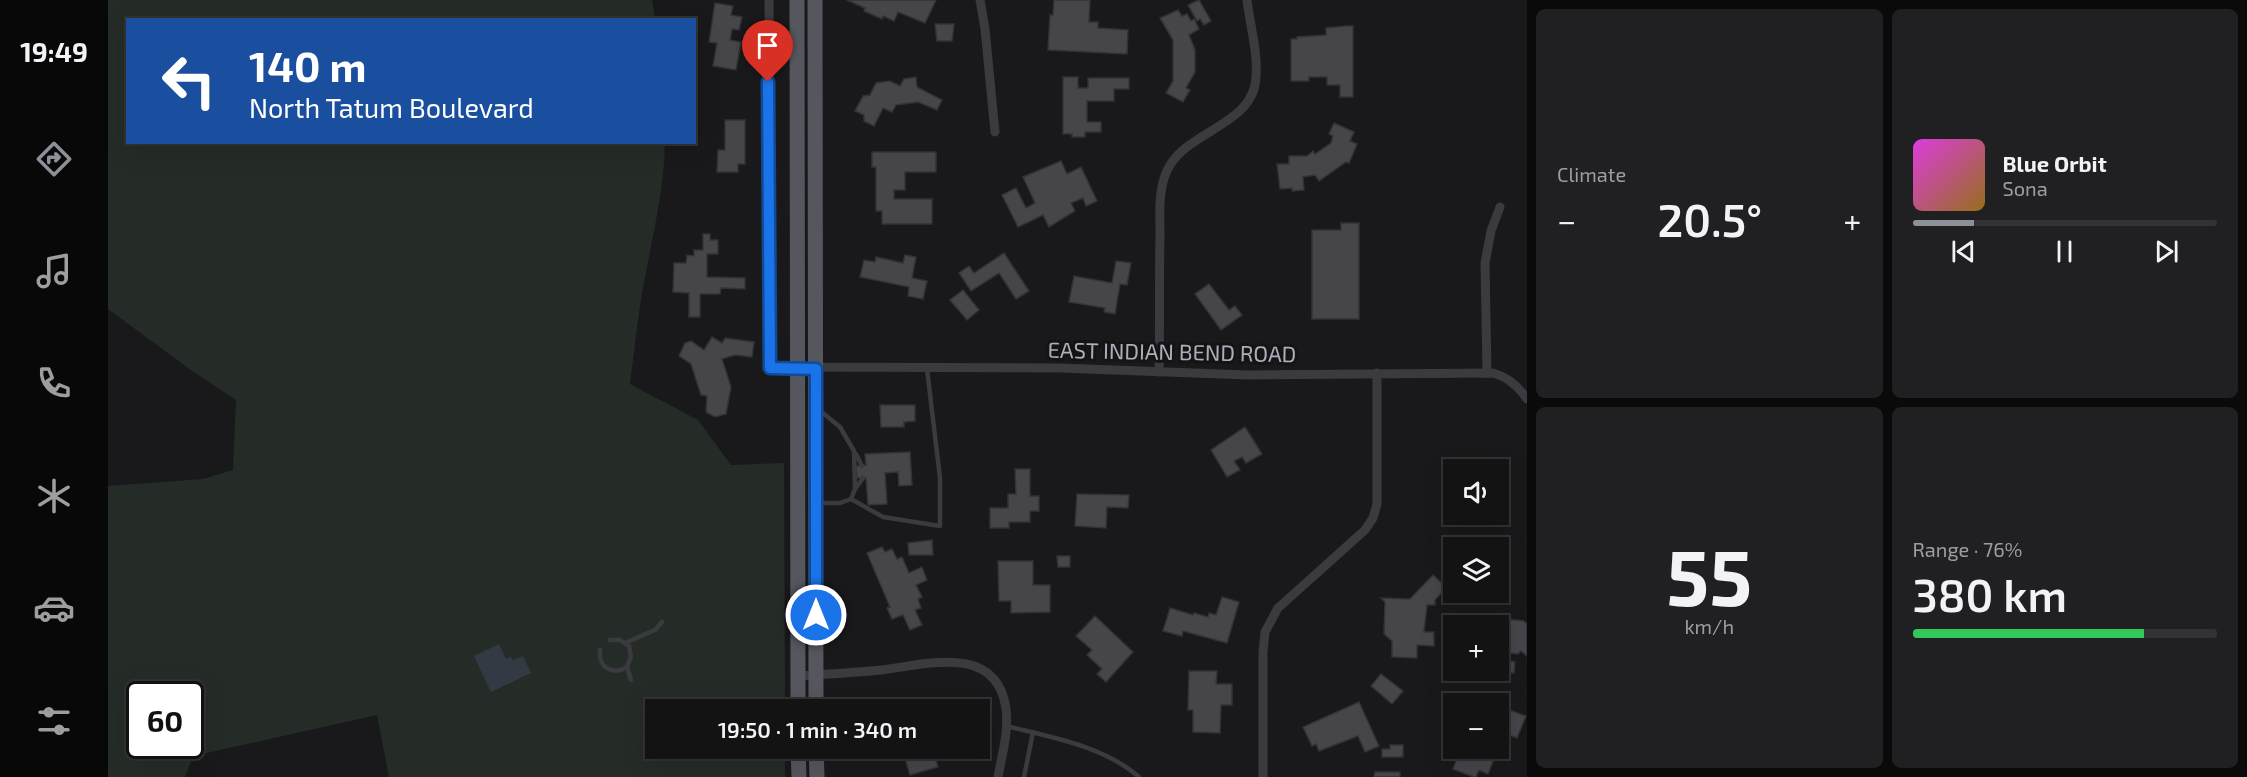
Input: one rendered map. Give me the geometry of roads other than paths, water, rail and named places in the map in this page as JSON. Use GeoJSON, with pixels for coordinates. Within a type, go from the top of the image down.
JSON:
{"type":"FeatureCollection","features":[{"type":"Feature","properties":{"kind":"main road"},"geometry":{"type":"LineString","coordinates":[[797,0],[807,369],[816,408],[816,699]]}},
{"type":"Feature","properties":{"kind":"main road"},"geometry":{"type":"LineString","coordinates":[[798,699],[815,0]]}},
{"type":"Feature","properties":{"kind":"main road"},"geometry":{"type":"LineString","coordinates":[[798,759],[799,777]]}},
{"type":"Feature","properties":{"kind":"main road"},"geometry":{"type":"LineString","coordinates":[[816,759],[817,777]]}},
{"type":"Feature","properties":{"kind":"street","name":"EAST INDIAN BEND ROAD"},"geometry":{"type":"LineString","coordinates":[[769,0],[770,368],[1060,368],[1248,375],[1486,373],[1504,376],[1515,384],[1527,399]]}},
{"type":"Feature","properties":{"kind":"street"},"geometry":{"type":"LineString","coordinates":[[980,0],[995,132]]}},
{"type":"Feature","properties":{"kind":"street"},"geometry":{"type":"LineString","coordinates":[[1159,372],[1160,226],[1164,179],[1166,171],[1177,155],[1239,111],[1251,97],[1257,75],[1247,0]]}},
{"type":"Feature","properties":{"kind":"street"},"geometry":{"type":"LineString","coordinates":[[1486,373],[1485,263],[1491,231],[1500,207]]}},
{"type":"Feature","properties":{"kind":"street"},"geometry":{"type":"LineString","coordinates":[[1263,777],[1265,632],[1278,608],[1365,530],[1373,518],[1378,493],[1377,373]]}},
{"type":"Feature","properties":{"kind":"street"},"geometry":{"type":"LineString","coordinates":[[798,676],[880,670],[942,661],[956,661],[984,671],[999,688],[1006,708],[1006,726],[998,777]]}},
{"type":"Feature","properties":{"kind":"lane"},"geometry":{"type":"LineString","coordinates":[[850,499],[883,517],[940,526],[940,478],[927,369]]}},
{"type":"Feature","properties":{"kind":"lane"},"geometry":{"type":"LineString","coordinates":[[816,408],[840,426],[862,466]]}},
{"type":"Feature","properties":{"kind":"lane"},"geometry":{"type":"LineString","coordinates":[[854,451],[855,489]]}},
{"type":"Feature","properties":{"kind":"lane"},"geometry":{"type":"LineString","coordinates":[[816,503],[840,503],[850,499],[863,478]]}},
{"type":"Feature","properties":{"kind":"lane"},"geometry":{"type":"LineString","coordinates":[[625,642],[655,630],[662,622]]}},
{"type":"Feature","properties":{"kind":"lane"},"geometry":{"type":"LineString","coordinates":[[600,650],[600,660],[606,668],[616,671],[627,667],[630,663],[631,652],[625,642],[610,640]]}},
{"type":"Feature","properties":{"kind":"lane"},"geometry":{"type":"LineString","coordinates":[[627,667],[630,680]]}},
{"type":"Feature","properties":{"kind":"lane"},"geometry":{"type":"LineString","coordinates":[[1006,726],[1110,756],[1139,777]]}},
{"type":"Feature","properties":{"kind":"lane"},"geometry":{"type":"LineString","coordinates":[[1024,777],[1033,732]]}}]}
